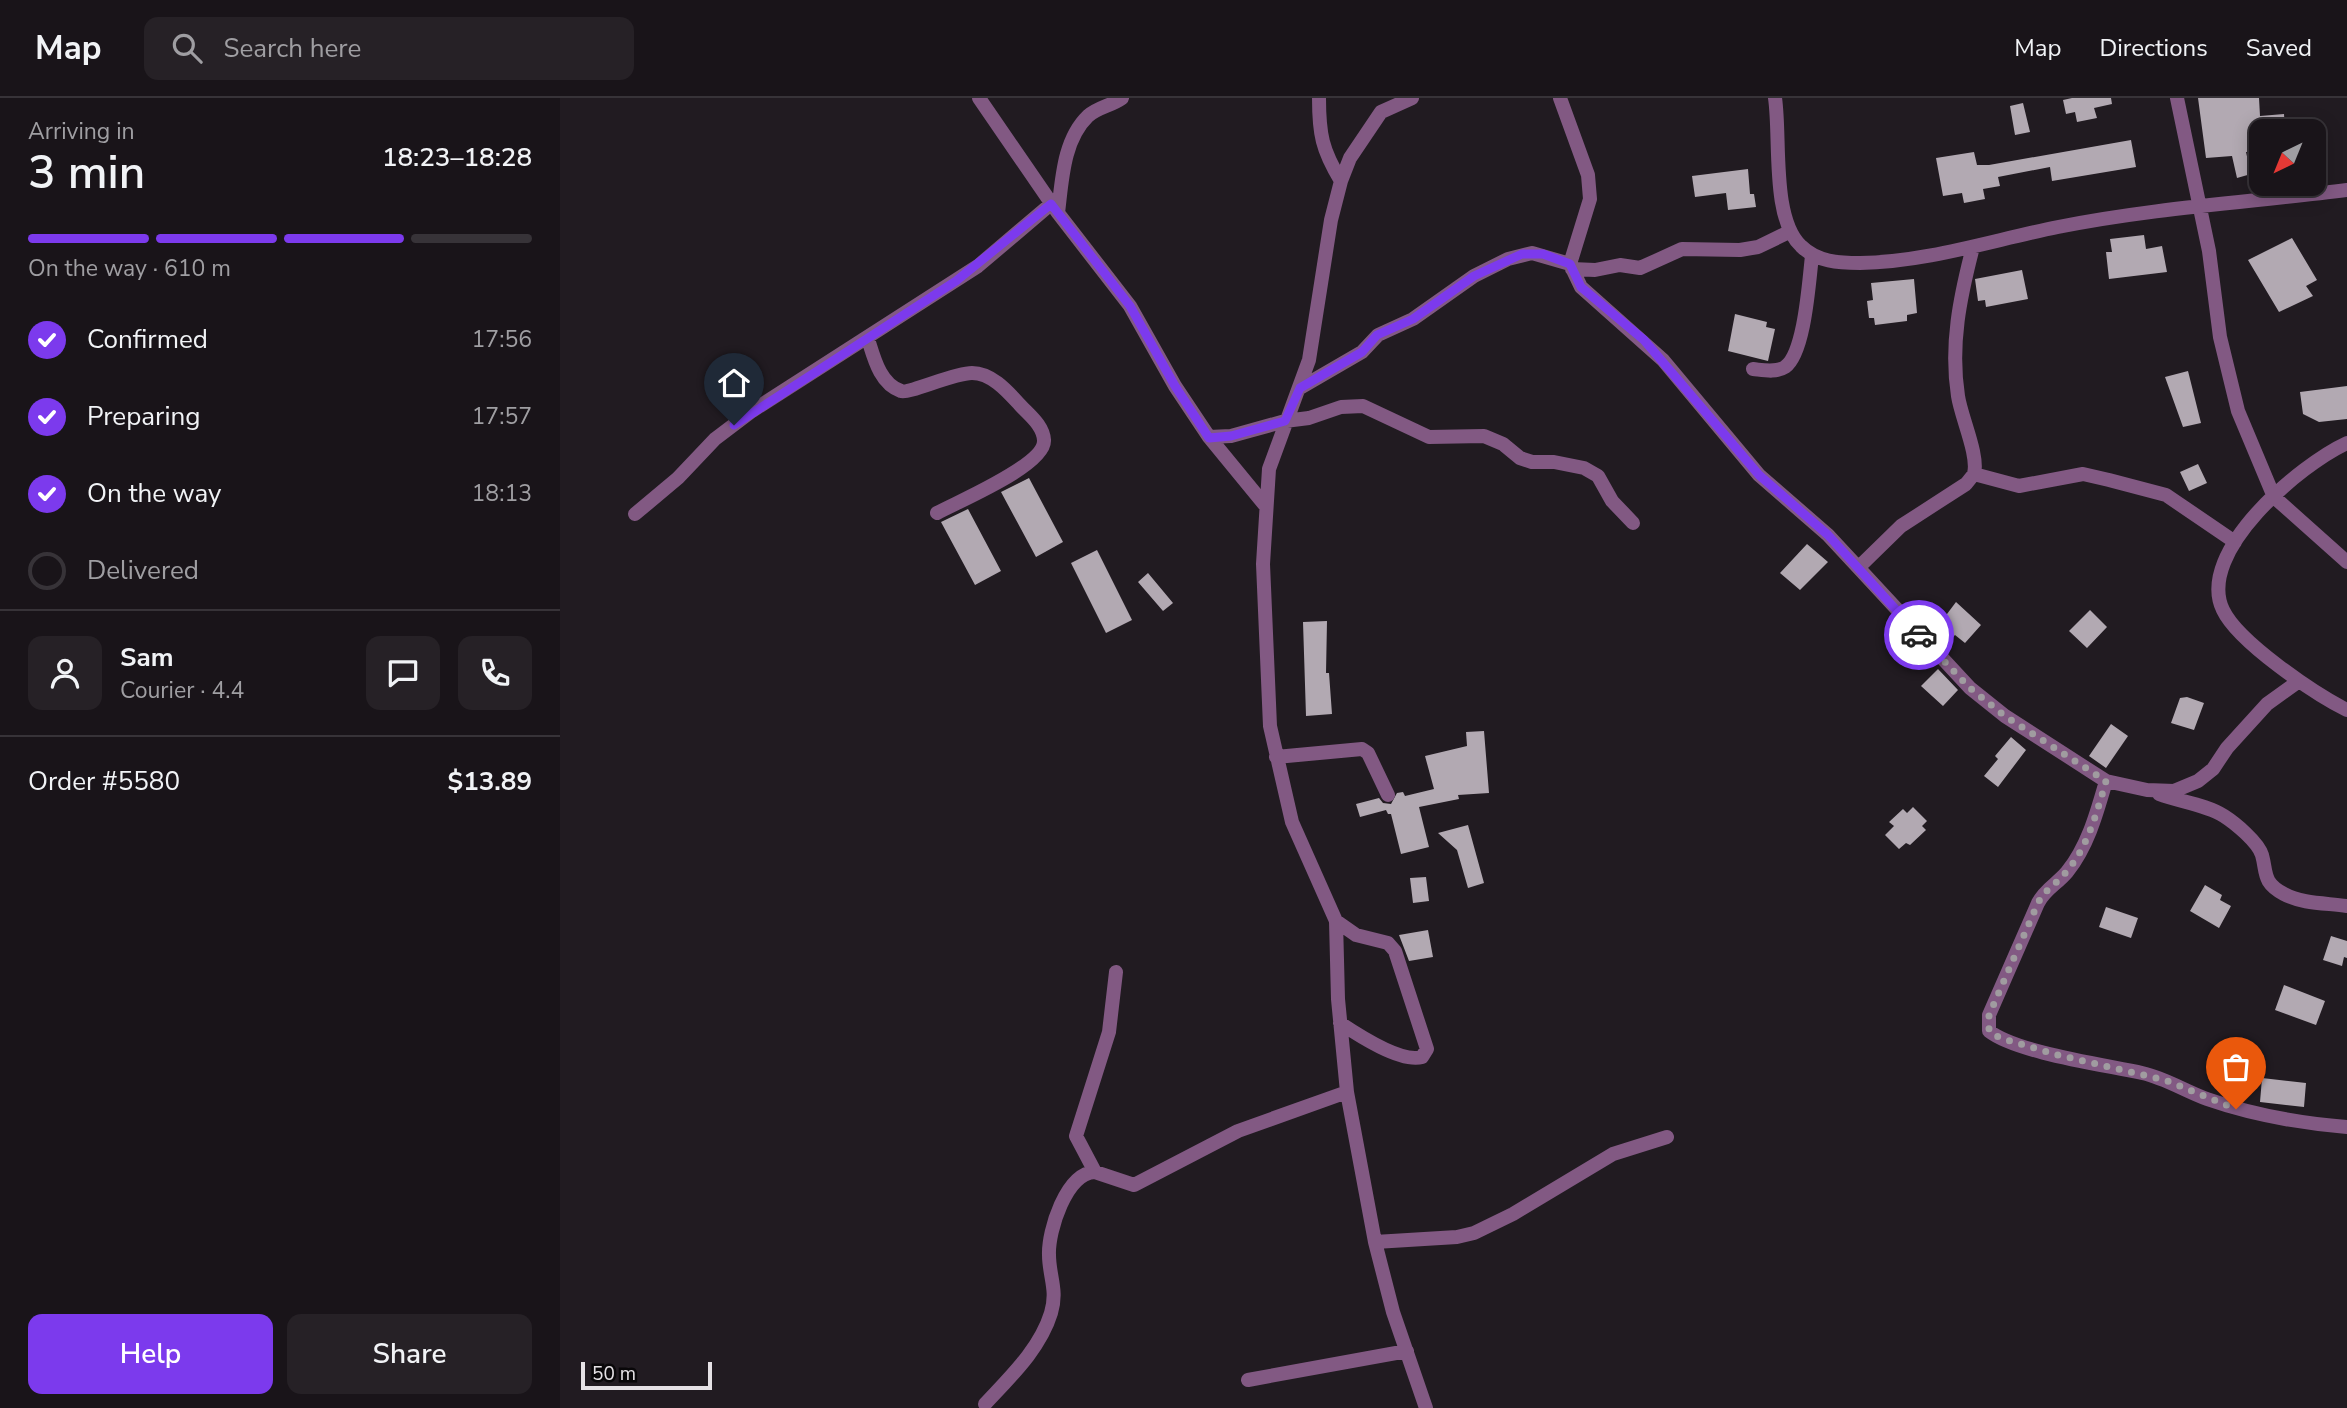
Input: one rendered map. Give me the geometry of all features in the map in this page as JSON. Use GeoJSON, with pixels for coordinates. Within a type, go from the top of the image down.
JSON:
{"type":"FeatureCollection","features":[{"type":"Feature","properties":{"kind":"street"},"geometry":{"type":"LineString","coordinates":[[979,98],[1054,209],[1130,306],[1175,386],[1209,438],[1265,504]]}},
{"type":"Feature","properties":{"kind":"street"},"geometry":{"type":"LineString","coordinates":[[635,514],[678,478],[715,439],[752,411],[868,339],[978,265],[1054,209],[1065,163],[1079,128],[1098,109],[1122,98]]}},
{"type":"Feature","properties":{"kind":"street"},"geometry":{"type":"LineString","coordinates":[[1319,98],[1319,132],[1330,163],[1341,181]]}},
{"type":"Feature","properties":{"kind":"street"},"geometry":{"type":"LineString","coordinates":[[1412,98],[1381,113],[1350,158],[1341,181],[1331,220],[1309,360],[1269,469],[1265,504],[1267,691],[1276,757],[1292,822],[1336,921],[1340,1023],[1347,1092],[1375,1242],[1426,1408]]}},
{"type":"Feature","properties":{"kind":"street"},"geometry":{"type":"LineString","coordinates":[[1560,98],[1588,175],[1590,199],[1571,267],[1581,287],[1663,360],[1759,475],[1828,535],[1970,688],[2005,716],[2106,781],[2147,790],[2212,810],[2227,818],[2257,846],[2262,855],[2263,871],[2270,883],[2283,894],[2298,899],[2347,906]]}},
{"type":"Feature","properties":{"kind":"street"},"geometry":{"type":"LineString","coordinates":[[1775,98],[1782,206],[1789,232],[1812,256],[1833,262],[1862,263],[1973,247],[2060,227],[2347,190]]}},
{"type":"Feature","properties":{"kind":"street"},"geometry":{"type":"LineString","coordinates":[[2177,98],[2199,207],[2220,337],[2238,411],[2274,497],[2347,562]]}},
{"type":"Feature","properties":{"kind":"street"},"geometry":{"type":"LineString","coordinates":[[1300,388],[1362,352],[1377,335],[1413,319],[1474,276],[1508,259],[1532,253],[1571,267],[1595,270],[1620,265],[1640,268],[1682,249],[1740,250],[1758,247],[1789,232]]}},
{"type":"Feature","properties":{"kind":"street"},"geometry":{"type":"LineString","coordinates":[[1859,567],[1901,526],[1966,484],[1975,474],[1973,453],[1958,394],[1955,335],[1973,247]]}},
{"type":"Feature","properties":{"kind":"street"},"geometry":{"type":"LineString","coordinates":[[1753,369],[1771,371],[1784,368],[1790,362],[1803,321],[1812,256]]}},
{"type":"Feature","properties":{"kind":"street"},"geometry":{"type":"LineString","coordinates":[[868,339],[877,369],[900,391],[911,393],[949,376],[975,373],[993,379],[1038,424],[1045,440],[1040,456],[1018,472],[937,513]]}},
{"type":"Feature","properties":{"kind":"street"},"geometry":{"type":"LineString","coordinates":[[1209,438],[1231,436],[1285,421],[1309,418],[1341,407],[1363,406],[1429,438],[1485,436],[1520,458],[1584,468],[1598,477],[1612,501],[1633,523]]}},
{"type":"Feature","properties":{"kind":"street"},"geometry":{"type":"LineString","coordinates":[[2347,443],[2274,497],[2235,542],[2222,565],[2218,582],[2223,610],[2233,625],[2299,681],[2347,710]]}},
{"type":"Feature","properties":{"kind":"street"},"geometry":{"type":"LineString","coordinates":[[1975,474],[2019,486],[2082,474],[2109,480],[2166,495],[2235,542]]}},
{"type":"Feature","properties":{"kind":"street"},"geometry":{"type":"LineString","coordinates":[[2147,790],[2174,791],[2198,781],[2213,769],[2227,748],[2267,704],[2299,681]]}},
{"type":"Feature","properties":{"kind":"street"},"geometry":{"type":"LineString","coordinates":[[1276,757],[1362,749],[1368,753],[1388,795]]}},
{"type":"Feature","properties":{"kind":"street"},"geometry":{"type":"LineString","coordinates":[[2106,781],[2094,821],[2073,863],[2044,892],[2038,903],[1989,1015],[1989,1031],[2000,1038],[2058,1055],[2165,1080],[2203,1097],[2261,1117],[2347,1127]]}},
{"type":"Feature","properties":{"kind":"street"},"geometry":{"type":"LineString","coordinates":[[1336,921],[1356,935],[1382,940],[1392,946],[1399,957],[1427,1049],[1422,1057],[1412,1058],[1372,1043],[1340,1023]]}},
{"type":"Feature","properties":{"kind":"street"},"geometry":{"type":"LineString","coordinates":[[1095,1172],[1076,1136],[1109,1032],[1116,972]]}},
{"type":"Feature","properties":{"kind":"street"},"geometry":{"type":"LineString","coordinates":[[985,1404],[1019,1368],[1046,1324],[1054,1298],[1054,1277],[1048,1255],[1061,1205],[1067,1189],[1076,1180],[1095,1172],[1134,1185],[1238,1131],[1347,1092]]}},
{"type":"Feature","properties":{"kind":"street"},"geometry":{"type":"LineString","coordinates":[[1375,1242],[1474,1233],[1513,1214],[1613,1154],[1667,1136]]}},
{"type":"Feature","properties":{"kind":"street"},"geometry":{"type":"LineString","coordinates":[[1248,1380],[1407,1351]]}},
{"type":"Feature","properties":{"kind":"building"},"geometry":{"type":"Polygon","coordinates":[[[2111,98],[2112,104],[2094,108],[2097,118],[2077,122],[2075,112],[2066,114],[2063,100],[2111,98]]]}},
{"type":"Feature","properties":{"kind":"building"},"geometry":{"type":"Polygon","coordinates":[[[2198,98],[2259,98],[2260,116],[2284,114],[2284,119],[2249,119],[2249,152],[2246,152],[2249,175],[2237,178],[2232,156],[2206,158],[2198,98]]]}},
{"type":"Feature","properties":{"kind":"building"},"geometry":{"type":"Polygon","coordinates":[[[2023,103],[2030,132],[2015,135],[2010,106],[2023,103]]]}},
{"type":"Feature","properties":{"kind":"building"},"geometry":{"type":"Polygon","coordinates":[[[2131,140],[2136,167],[2052,181],[2050,167],[1998,177],[2000,186],[1983,189],[1985,199],[1964,203],[1962,193],[1943,196],[1936,158],[1974,152],[1977,165],[1989,165],[2131,140]]]}},
{"type":"Feature","properties":{"kind":"building"},"geometry":{"type":"Polygon","coordinates":[[[1748,169],[1750,194],[1754,194],[1756,207],[1728,210],[1726,193],[1695,197],[1692,176],[1748,169]]]}},
{"type":"Feature","properties":{"kind":"building"},"geometry":{"type":"Polygon","coordinates":[[[2144,235],[2146,249],[2162,246],[2167,272],[2109,279],[2106,252],[2112,252],[2110,239],[2144,235]]]}},
{"type":"Feature","properties":{"kind":"building"},"geometry":{"type":"Polygon","coordinates":[[[2292,238],[2317,280],[2306,286],[2313,296],[2279,312],[2248,260],[2292,238]]]}},
{"type":"Feature","properties":{"kind":"building"},"geometry":{"type":"Polygon","coordinates":[[[2022,270],[2028,299],[1986,307],[1985,300],[1978,301],[1975,279],[2022,270]]]}},
{"type":"Feature","properties":{"kind":"building"},"geometry":{"type":"Polygon","coordinates":[[[1914,279],[1917,313],[1907,315],[1907,321],[1875,325],[1874,318],[1869,318],[1867,301],[1873,300],[1871,283],[1914,279]]]}},
{"type":"Feature","properties":{"kind":"building"},"geometry":{"type":"Polygon","coordinates":[[[1735,314],[1767,322],[1766,327],[1775,329],[1768,361],[1728,351],[1735,314]]]}},
{"type":"Feature","properties":{"kind":"building"},"geometry":{"type":"Polygon","coordinates":[[[2188,371],[2201,423],[2183,427],[2165,377],[2188,371]]]}},
{"type":"Feature","properties":{"kind":"building"},"geometry":{"type":"Polygon","coordinates":[[[2347,386],[2347,419],[2319,422],[2303,414],[2300,392],[2347,386]]]}},
{"type":"Feature","properties":{"kind":"building"},"geometry":{"type":"Polygon","coordinates":[[[2198,464],[2207,483],[2189,491],[2180,472],[2198,464]]]}},
{"type":"Feature","properties":{"kind":"building"},"geometry":{"type":"Polygon","coordinates":[[[1029,478],[1063,542],[1036,557],[1001,492],[1029,478]]]}},
{"type":"Feature","properties":{"kind":"building"},"geometry":{"type":"Polygon","coordinates":[[[968,509],[1001,571],[975,585],[941,522],[968,509]]]}},
{"type":"Feature","properties":{"kind":"building"},"geometry":{"type":"Polygon","coordinates":[[[1807,544],[1828,562],[1800,590],[1780,573],[1807,544]]]}},
{"type":"Feature","properties":{"kind":"building"},"geometry":{"type":"Polygon","coordinates":[[[1097,550],[1132,620],[1106,633],[1071,563],[1097,550]]]}},
{"type":"Feature","properties":{"kind":"building"},"geometry":{"type":"Polygon","coordinates":[[[1148,573],[1173,603],[1163,611],[1138,582],[1148,573]]]}},
{"type":"Feature","properties":{"kind":"building"},"geometry":{"type":"Polygon","coordinates":[[[1956,602],[1981,625],[1965,643],[1955,635],[1952,638],[1938,626],[1956,602]]]}},
{"type":"Feature","properties":{"kind":"building"},"geometry":{"type":"Polygon","coordinates":[[[2090,610],[2107,627],[2087,648],[2069,631],[2090,610]]]}},
{"type":"Feature","properties":{"kind":"building"},"geometry":{"type":"Polygon","coordinates":[[[1327,621],[1326,673],[1329,673],[1332,714],[1306,716],[1303,622],[1327,621]]]}},
{"type":"Feature","properties":{"kind":"building"},"geometry":{"type":"Polygon","coordinates":[[[1938,669],[1958,690],[1943,706],[1921,686],[1938,669]]]}},
{"type":"Feature","properties":{"kind":"building"},"geometry":{"type":"Polygon","coordinates":[[[2187,697],[2204,703],[2194,730],[2171,723],[2180,698],[2187,697]]]}},
{"type":"Feature","properties":{"kind":"building"},"geometry":{"type":"Polygon","coordinates":[[[2111,724],[2128,736],[2106,768],[2089,756],[2111,724]]]}},
{"type":"Feature","properties":{"kind":"building"},"geometry":{"type":"Polygon","coordinates":[[[1484,731],[1489,793],[1458,795],[1459,799],[1419,807],[1429,847],[1401,854],[1391,814],[1386,810],[1360,817],[1356,804],[1379,798],[1383,803],[1391,804],[1397,793],[1403,792],[1405,796],[1434,789],[1425,756],[1467,746],[1466,732],[1484,731]]]}},
{"type":"Feature","properties":{"kind":"building"},"geometry":{"type":"Polygon","coordinates":[[[2011,737],[2026,750],[1998,787],[1984,776],[1998,759],[1995,756],[2011,737]]]}},
{"type":"Feature","properties":{"kind":"building"},"geometry":{"type":"Polygon","coordinates":[[[1913,807],[1927,821],[1922,826],[1926,830],[1910,845],[1906,843],[1899,849],[1885,835],[1894,826],[1889,822],[1903,809],[1907,813],[1913,807]]]}},
{"type":"Feature","properties":{"kind":"building"},"geometry":{"type":"Polygon","coordinates":[[[1468,825],[1484,883],[1468,888],[1457,850],[1438,833],[1468,825]]]}},
{"type":"Feature","properties":{"kind":"building"},"geometry":{"type":"Polygon","coordinates":[[[1426,877],[1429,901],[1413,903],[1410,878],[1426,877]]]}},
{"type":"Feature","properties":{"kind":"building"},"geometry":{"type":"Polygon","coordinates":[[[2205,885],[2222,895],[2220,900],[2231,906],[2219,928],[2190,911],[2205,885]]]}},
{"type":"Feature","properties":{"kind":"building"},"geometry":{"type":"Polygon","coordinates":[[[2106,907],[2138,918],[2131,938],[2099,927],[2106,907]]]}},
{"type":"Feature","properties":{"kind":"building"},"geometry":{"type":"Polygon","coordinates":[[[1428,930],[1433,957],[1409,961],[1399,935],[1428,930]]]}},
{"type":"Feature","properties":{"kind":"building"},"geometry":{"type":"Polygon","coordinates":[[[2331,936],[2347,941],[2347,958],[2344,957],[2342,966],[2323,960],[2331,936]]]}},
{"type":"Feature","properties":{"kind":"building"},"geometry":{"type":"Polygon","coordinates":[[[2284,985],[2325,1001],[2316,1025],[2275,1010],[2284,985]]]}},
{"type":"Feature","properties":{"kind":"building"},"geometry":{"type":"Polygon","coordinates":[[[2262,1078],[2306,1083],[2304,1107],[2260,1102],[2262,1078]]]}},
{"type":"Feature","properties":{"kind":"way so far"},"geometry":{"type":"LineString","coordinates":[[1919,635],[1970,688],[2005,716],[2106,781],[2094,821],[2073,863],[2065,874],[2048,887],[2038,903],[1989,1015],[1989,1031],[2000,1038],[2108,1069],[2142,1073],[2165,1080],[2236,1109]]}},
{"type":"Feature","properties":{"kind":"route"},"geometry":{"type":"LineString","coordinates":[[734,425],[956,281],[1051,204],[1130,306],[1175,386],[1209,438],[1231,436],[1285,421],[1300,388],[1362,352],[1377,335],[1413,319],[1430,304],[1474,276],[1508,259],[1522,254],[1543,254],[1570,264],[1581,287],[1644,340],[1759,475],[1828,535],[1919,635]]}}]}
